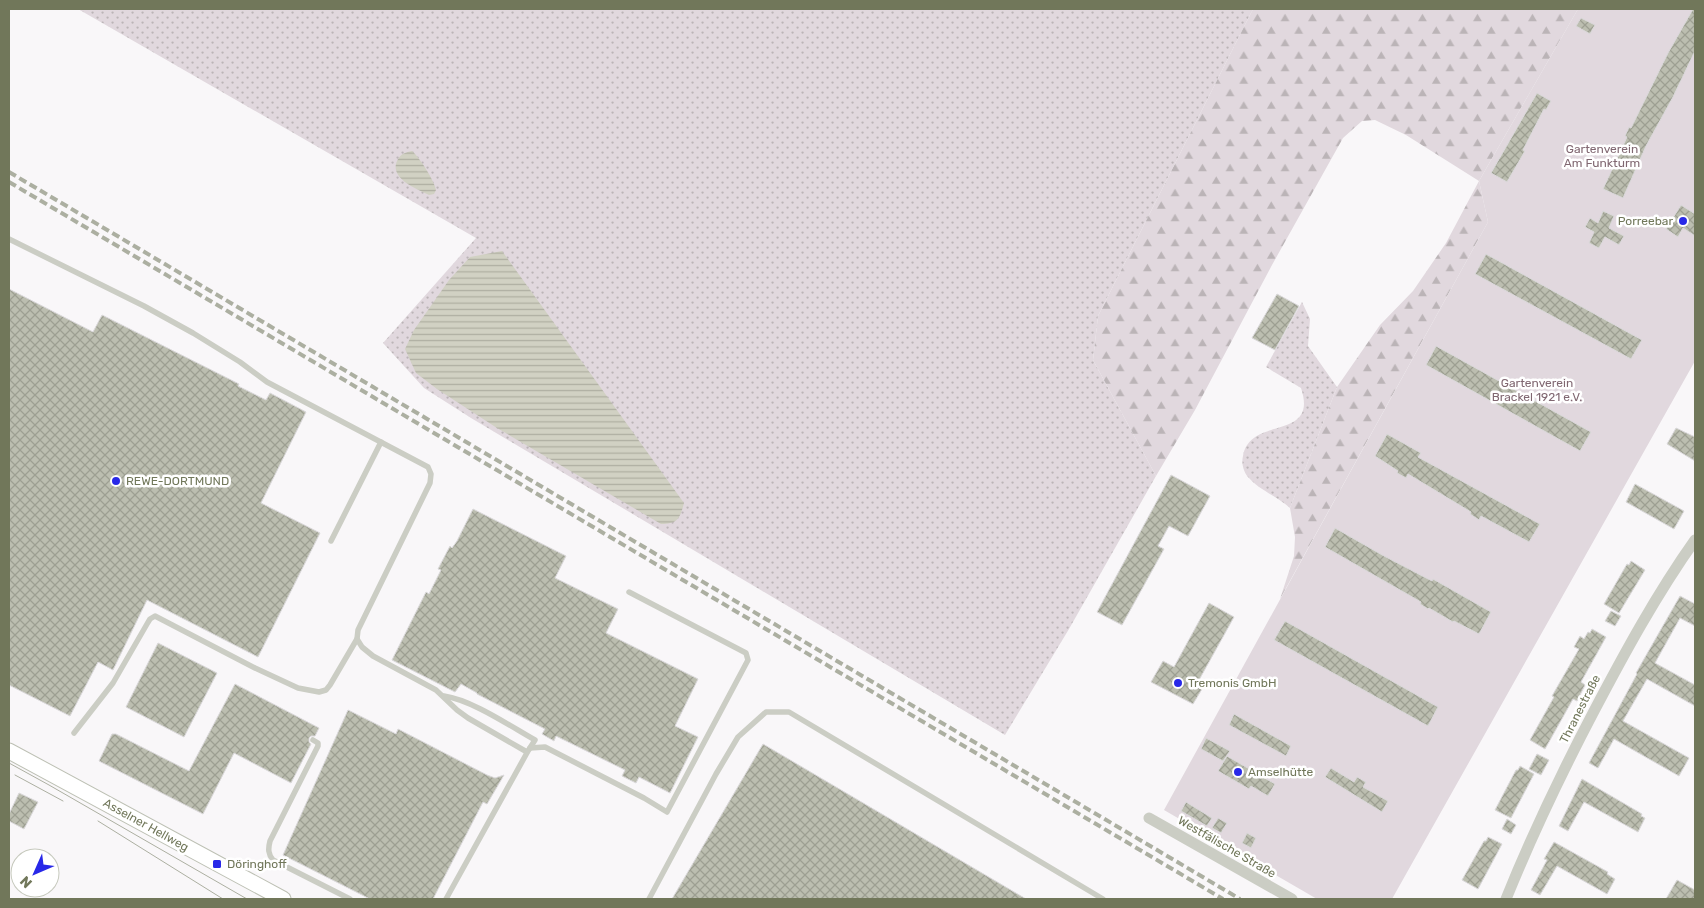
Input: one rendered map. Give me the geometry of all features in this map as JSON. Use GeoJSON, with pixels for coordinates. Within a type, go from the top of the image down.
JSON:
{"type":"FeatureCollection","features":[{"type":"Feature","properties":{"kind":"main road","name":"Asselner Hellweg"},"geometry":{"type":"LineString","coordinates":[[9,751],[283,899]]}},
{"type":"Feature","properties":{"kind":"street","name":"Thranestraße"},"geometry":{"type":"LineString","coordinates":[[1506,899],[1525,852],[1557,783],[1618,665],[1665,584],[1695,540]]}},
{"type":"Feature","properties":{"kind":"street","name":"Westfälische Straße"},"geometry":{"type":"LineString","coordinates":[[1149,818],[1292,899]]}},
{"type":"Feature","properties":{"kind":"lane"},"geometry":{"type":"LineString","coordinates":[[9,239],[144,306],[193,333],[240,362],[267,382],[428,467],[431,474],[430,483],[358,630],[357,639],[326,690],[319,692],[298,688],[155,616],[150,619],[113,683],[74,733]]}},
{"type":"Feature","properties":{"kind":"lane"},"geometry":{"type":"LineString","coordinates":[[331,540],[381,442]]}},
{"type":"Feature","properties":{"kind":"lane"},"geometry":{"type":"LineString","coordinates":[[357,639],[362,647],[373,656],[436,690],[468,718],[528,750],[545,746],[667,812],[748,660],[746,653],[629,592]]}},
{"type":"Feature","properties":{"kind":"lane"},"geometry":{"type":"LineString","coordinates":[[444,696],[469,704],[536,740],[528,750],[446,899]]}},
{"type":"Feature","properties":{"kind":"lane"},"geometry":{"type":"LineString","coordinates":[[649,899],[720,766],[738,737],[766,712],[789,712],[1103,899]]}},
{"type":"Feature","properties":{"kind":"lane"},"geometry":{"type":"LineString","coordinates":[[313,740],[318,743],[318,746],[270,842],[270,855],[273,860],[350,899]]}},
{"type":"Feature","properties":{"kind":"lane"},"geometry":{"type":"LineString","coordinates":[[298,768],[302,771],[302,776]]}},
{"type":"Feature","properties":{"kind":"green space"},"geometry":{"type":"Polygon","coordinates":[[[78,9],[1253,9],[1098,316],[1093,360],[1156,476],[1069,629],[1005,735],[471,418],[424,388],[383,343],[476,238],[78,9]]]}},
{"type":"Feature","properties":{"kind":"green space"},"geometry":{"type":"Polygon","coordinates":[[[1253,9],[1578,9],[1479,181],[1406,135],[1375,120],[1362,121],[1343,138],[1272,265],[1195,410],[1156,476],[1093,360],[1098,316],[1253,9]]]}},
{"type":"Feature","properties":{"kind":"green space","name":"Gartenverein Brackel 1921 e.V."},"geometry":{"type":"Polygon","coordinates":[[[1578,9],[1695,9],[1695,361],[1392,899],[1317,899],[1164,810],[1488,222],[1479,181],[1578,9]]]}},
{"type":"Feature","properties":{"kind":"green space"},"geometry":{"type":"Polygon","coordinates":[[[1479,181],[1488,222],[1280,599],[1294,556],[1295,537],[1290,508],[1337,387],[1380,325],[1413,291],[1446,243],[1479,181]]]}},
{"type":"Feature","properties":{"kind":"green space"},"geometry":{"type":"Polygon","coordinates":[[[1302,302],[1310,319],[1308,346],[1337,387],[1290,508],[1247,476],[1242,459],[1248,444],[1258,436],[1292,422],[1301,416],[1304,405],[1301,388],[1266,367],[1302,302]]]}},
{"type":"Feature","properties":{"kind":"shaded area"},"geometry":{"type":"Polygon","coordinates":[[[412,151],[423,164],[433,181],[436,190],[434,194],[429,195],[411,186],[397,172],[396,166],[399,157],[404,153],[412,151]]]}},
{"type":"Feature","properties":{"kind":"shaded area"},"geometry":{"type":"Polygon","coordinates":[[[502,251],[684,503],[681,513],[675,521],[661,524],[497,428],[416,373],[405,349],[414,330],[449,280],[470,257],[502,251]]]}},
{"type":"Feature","properties":{"kind":"building"},"geometry":{"type":"Polygon","coordinates":[[[1693,9],[1695,9],[1695,51],[1673,97],[1646,146],[1623,198],[1603,189],[1627,137],[1625,136],[1629,127],[1631,128],[1668,53],[1693,9]]]}},
{"type":"Feature","properties":{"kind":"building"},"geometry":{"type":"Polygon","coordinates":[[[1581,18],[1595,25],[1590,34],[1576,26],[1581,18]]]}},
{"type":"Feature","properties":{"kind":"building"},"geometry":{"type":"Polygon","coordinates":[[[1537,93],[1551,101],[1546,110],[1544,109],[1523,150],[1525,151],[1507,182],[1491,173],[1537,93]]]}},
{"type":"Feature","properties":{"kind":"building","name":"Porreebar"},"geometry":{"type":"Polygon","coordinates":[[[1681,205],[1695,214],[1695,236],[1683,228],[1678,237],[1666,229],[1681,205]]]}},
{"type":"Feature","properties":{"kind":"building"},"geometry":{"type":"Polygon","coordinates":[[[1603,211],[1614,216],[1609,228],[1624,236],[1619,245],[1605,237],[1599,248],[1589,243],[1594,232],[1585,227],[1590,218],[1598,223],[1603,211]]]}},
{"type":"Feature","properties":{"kind":"building"},"geometry":{"type":"Polygon","coordinates":[[[1486,254],[1642,340],[1631,359],[1475,274],[1486,254]]]}},
{"type":"Feature","properties":{"kind":"building","name":"REWE-DORTMUND"},"geometry":{"type":"Polygon","coordinates":[[[9,289],[93,332],[102,315],[239,384],[238,386],[266,400],[270,393],[306,412],[261,503],[320,533],[258,657],[147,600],[113,670],[98,662],[70,716],[9,685],[9,289]]]}},
{"type":"Feature","properties":{"kind":"building"},"geometry":{"type":"Polygon","coordinates":[[[1277,294],[1299,306],[1275,350],[1252,338],[1277,294]]]}},
{"type":"Feature","properties":{"kind":"building"},"geometry":{"type":"Polygon","coordinates":[[[1436,346],[1591,432],[1580,451],[1426,365],[1436,346]]]}},
{"type":"Feature","properties":{"kind":"building"},"geometry":{"type":"Polygon","coordinates":[[[1676,428],[1695,437],[1695,461],[1667,444],[1676,428]]]}},
{"type":"Feature","properties":{"kind":"building"},"geometry":{"type":"Polygon","coordinates":[[[1387,434],[1421,453],[1418,457],[1540,524],[1529,542],[1481,516],[1479,520],[1470,514],[1471,512],[1408,474],[1406,478],[1397,473],[1398,471],[1375,456],[1387,434]]]}},
{"type":"Feature","properties":{"kind":"building"},"geometry":{"type":"Polygon","coordinates":[[[1171,475],[1210,496],[1188,536],[1169,526],[1158,546],[1164,549],[1122,625],[1097,612],[1171,475]]]}},
{"type":"Feature","properties":{"kind":"building"},"geometry":{"type":"Polygon","coordinates":[[[1635,484],[1684,511],[1674,529],[1626,502],[1635,484]]]}},
{"type":"Feature","properties":{"kind":"building"},"geometry":{"type":"Polygon","coordinates":[[[473,509],[566,556],[555,578],[618,609],[606,633],[698,679],[675,726],[698,737],[670,793],[639,777],[636,783],[622,776],[625,770],[556,736],[554,741],[542,734],[545,729],[461,684],[455,692],[392,660],[426,592],[429,594],[441,570],[438,569],[450,546],[452,548],[457,541],[473,509]]]}},
{"type":"Feature","properties":{"kind":"building"},"geometry":{"type":"Polygon","coordinates":[[[1335,528],[1432,581],[1433,579],[1491,612],[1479,634],[1428,609],[1420,604],[1421,602],[1325,547],[1335,528]]]}},
{"type":"Feature","properties":{"kind":"building"},"geometry":{"type":"Polygon","coordinates":[[[1631,561],[1645,570],[1619,613],[1604,604],[1627,564],[1629,565],[1631,561]]]}},
{"type":"Feature","properties":{"kind":"building"},"geometry":{"type":"Polygon","coordinates":[[[1680,596],[1695,604],[1695,626],[1680,618],[1655,663],[1695,685],[1695,706],[1647,679],[1623,721],[1689,758],[1679,776],[1614,739],[1598,768],[1589,763],[1636,673],[1680,596]]]}},
{"type":"Feature","properties":{"kind":"building"},"geometry":{"type":"Polygon","coordinates":[[[1209,603],[1234,617],[1199,680],[1205,684],[1193,704],[1151,682],[1163,661],[1174,667],[1209,603]]]}},
{"type":"Feature","properties":{"kind":"building"},"geometry":{"type":"Polygon","coordinates":[[[1611,611],[1621,616],[1615,626],[1605,621],[1611,611]]]}},
{"type":"Feature","properties":{"kind":"building"},"geometry":{"type":"Polygon","coordinates":[[[1285,621],[1438,707],[1428,726],[1274,640],[1285,621]]]}},
{"type":"Feature","properties":{"kind":"building"},"geometry":{"type":"Polygon","coordinates":[[[1592,629],[1606,637],[1581,682],[1585,685],[1577,701],[1573,699],[1545,749],[1530,740],[1579,649],[1574,647],[1580,636],[1584,639],[1592,629]]]}},
{"type":"Feature","properties":{"kind":"building"},"geometry":{"type":"Polygon","coordinates":[[[158,643],[217,673],[184,737],[126,707],[158,643]]]}},
{"type":"Feature","properties":{"kind":"building"},"geometry":{"type":"Polygon","coordinates":[[[235,684],[319,728],[315,736],[309,738],[311,744],[291,783],[234,753],[203,814],[99,761],[112,734],[116,734],[189,771],[235,684]]]}},
{"type":"Feature","properties":{"kind":"building"},"geometry":{"type":"Polygon","coordinates":[[[348,710],[396,734],[398,729],[487,775],[495,778],[504,775],[487,804],[483,802],[433,899],[370,899],[283,855],[348,710]]]}},
{"type":"Feature","properties":{"kind":"building"},"geometry":{"type":"Polygon","coordinates":[[[1234,714],[1291,746],[1286,756],[1229,725],[1234,714]]]}},
{"type":"Feature","properties":{"kind":"building"},"geometry":{"type":"Polygon","coordinates":[[[1206,738],[1230,751],[1223,761],[1201,749],[1206,738]]]}},
{"type":"Feature","properties":{"kind":"building"},"geometry":{"type":"Polygon","coordinates":[[[763,744],[1026,899],[672,899],[763,744]]]}},
{"type":"Feature","properties":{"kind":"building"},"geometry":{"type":"Polygon","coordinates":[[[1537,754],[1549,760],[1541,775],[1529,769],[1537,754]]]}},
{"type":"Feature","properties":{"kind":"building","name":"Amselhütte"},"geometry":{"type":"Polygon","coordinates":[[[1227,756],[1275,784],[1268,796],[1251,786],[1249,789],[1218,771],[1227,756]]]}},
{"type":"Feature","properties":{"kind":"building"},"geometry":{"type":"Polygon","coordinates":[[[1520,766],[1534,774],[1511,818],[1495,810],[1516,770],[1520,766]]]}},
{"type":"Feature","properties":{"kind":"building"},"geometry":{"type":"Polygon","coordinates":[[[1331,768],[1354,782],[1357,777],[1366,782],[1363,787],[1388,801],[1382,812],[1325,777],[1331,768]]]}},
{"type":"Feature","properties":{"kind":"building"},"geometry":{"type":"Polygon","coordinates":[[[1582,779],[1642,814],[1641,816],[1645,818],[1638,832],[1584,802],[1568,831],[1559,826],[1582,779]]]}},
{"type":"Feature","properties":{"kind":"building"},"geometry":{"type":"Polygon","coordinates":[[[19,793],[38,802],[24,829],[9,821],[9,814],[19,793]]]}},
{"type":"Feature","properties":{"kind":"building"},"geometry":{"type":"Polygon","coordinates":[[[1186,802],[1212,818],[1207,826],[1181,811],[1186,802]]]}},
{"type":"Feature","properties":{"kind":"building"},"geometry":{"type":"Polygon","coordinates":[[[1218,818],[1227,823],[1221,833],[1212,828],[1218,818]]]}},
{"type":"Feature","properties":{"kind":"building"},"geometry":{"type":"Polygon","coordinates":[[[1507,819],[1516,825],[1511,834],[1502,829],[1507,819]]]}},
{"type":"Feature","properties":{"kind":"building"},"geometry":{"type":"Polygon","coordinates":[[[1247,833],[1256,838],[1251,848],[1242,843],[1247,833]]]}},
{"type":"Feature","properties":{"kind":"building"},"geometry":{"type":"Polygon","coordinates":[[[1488,837],[1502,844],[1478,889],[1462,880],[1488,837]]]}},
{"type":"Feature","properties":{"kind":"building"},"geometry":{"type":"Polygon","coordinates":[[[1554,842],[1608,872],[1607,874],[1615,879],[1607,894],[1557,866],[1540,895],[1531,890],[1547,860],[1544,859],[1554,842]]]}},
{"type":"Feature","properties":{"kind":"building"},"geometry":{"type":"Polygon","coordinates":[[[1677,880],[1695,890],[1695,899],[1666,899],[1677,880]]]}},
{"type":"Feature","properties":{"kind":"tram line"},"geometry":{"type":"LineString","coordinates":[[9,763],[247,899]]}},
{"type":"Feature","properties":{"kind":"tram line"},"geometry":{"type":"LineString","coordinates":[[15,775],[63,801]]}},
{"type":"Feature","properties":{"kind":"tram line"},"geometry":{"type":"LineString","coordinates":[[98,821],[223,899]]}},
{"type":"Feature","properties":{"kind":"railway"},"geometry":{"type":"LineString","coordinates":[[9,172],[1240,899]]}},
{"type":"Feature","properties":{"kind":"railway"},"geometry":{"type":"LineString","coordinates":[[9,182],[1223,899]]}},
{"type":"Feature","properties":{"kind":"place","name":"Porreebar"},"geometry":{"type":"Point","coordinates":[1683,221]}},
{"type":"Feature","properties":{"kind":"place","name":"REWE-DORTMUND"},"geometry":{"type":"Point","coordinates":[116,481]}},
{"type":"Feature","properties":{"kind":"place","name":"Tremonis GmbH"},"geometry":{"type":"Point","coordinates":[1178,683]}},
{"type":"Feature","properties":{"kind":"place","name":"Amselhütte"},"geometry":{"type":"Point","coordinates":[1238,772]}},
{"type":"Feature","properties":{"kind":"place","name":"Döringhoff"},"geometry":{"type":"Point","coordinates":[217,864]}},
{"type":"Feature","properties":{"kind":"park label","name":"Gartenverein Am Funkturm"},"geometry":{"type":"Point","coordinates":[1602,156]}}]}
